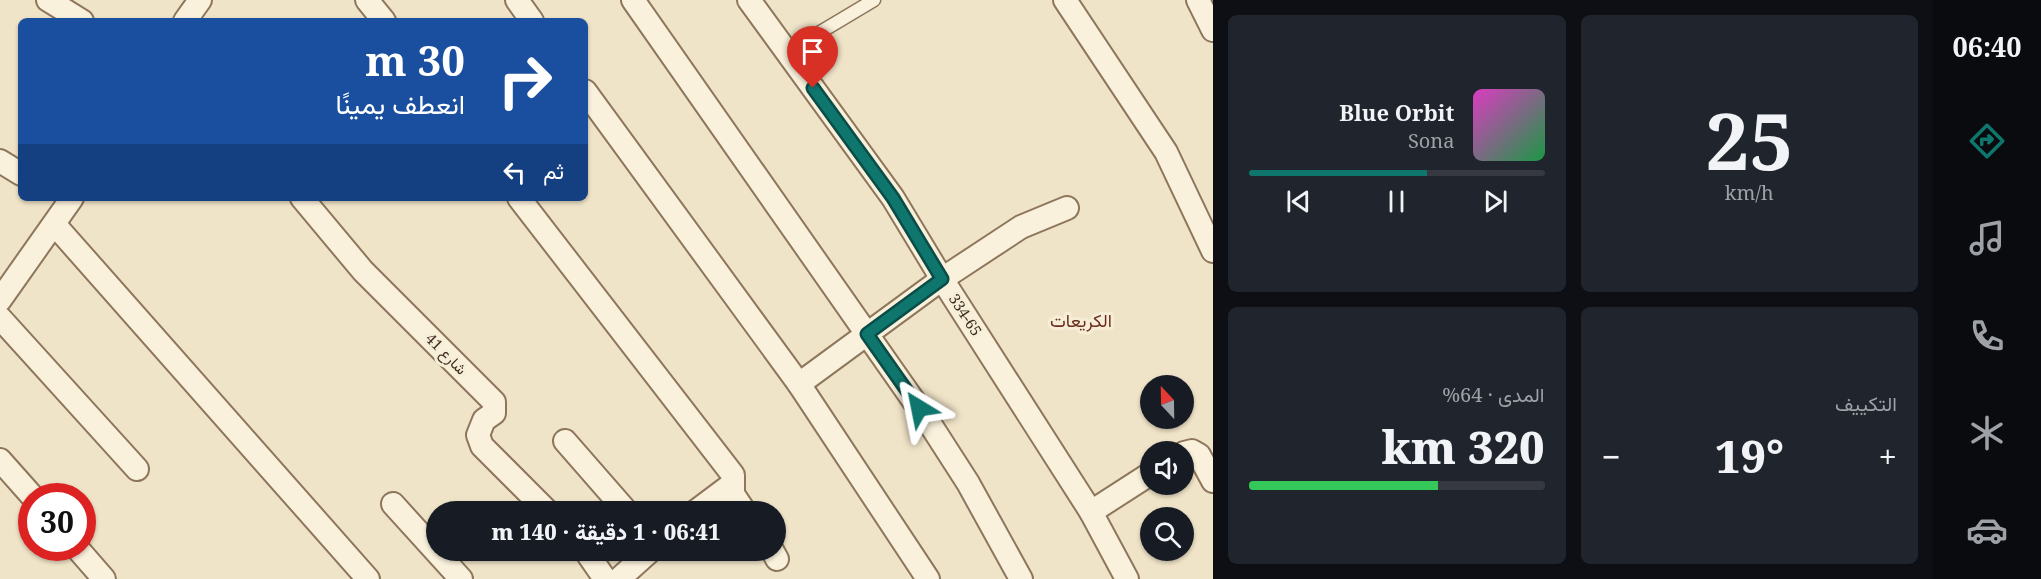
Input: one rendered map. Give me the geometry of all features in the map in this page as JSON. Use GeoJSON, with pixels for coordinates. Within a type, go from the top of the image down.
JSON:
{"type":"FeatureCollection","features":[{"type":"Feature","properties":{"kind":"street"},"geometry":{"type":"LineString","coordinates":[[48,0],[77,18]]}},
{"type":"Feature","properties":{"kind":"street"},"geometry":{"type":"LineString","coordinates":[[187,18],[200,0]]}},
{"type":"Feature","properties":{"kind":"street"},"geometry":{"type":"LineString","coordinates":[[368,0],[382,18]]}},
{"type":"Feature","properties":{"kind":"street"},"geometry":{"type":"LineString","coordinates":[[517,0],[530,18]]}},
{"type":"Feature","properties":{"kind":"street"},"geometry":{"type":"LineString","coordinates":[[633,0],[867,334],[968,483],[1021,579]]}},
{"type":"Feature","properties":{"kind":"street","name":"334-65"},"geometry":{"type":"LineString","coordinates":[[749,0],[893,198],[1091,512],[1127,579]]}},
{"type":"Feature","properties":{"kind":"street"},"geometry":{"type":"LineString","coordinates":[[1065,0],[1166,152],[1213,251]]}},
{"type":"Feature","properties":{"kind":"street"},"geometry":{"type":"LineString","coordinates":[[1198,0],[1213,30]]}},
{"type":"Feature","properties":{"kind":"street"},"geometry":{"type":"LineString","coordinates":[[588,95],[799,384],[928,579]]}},
{"type":"Feature","properties":{"kind":"street"},"geometry":{"type":"LineString","coordinates":[[0,161],[18,172]]}},
{"type":"Feature","properties":{"kind":"street"},"geometry":{"type":"LineString","coordinates":[[0,300],[55,225],[67,201]]}},
{"type":"Feature","properties":{"kind":"street","name":"شارع 41"},"geometry":{"type":"LineString","coordinates":[[305,201],[363,271],[494,402],[494,413],[484,420],[478,435],[482,446],[537,501]]}},
{"type":"Feature","properties":{"kind":"street"},"geometry":{"type":"LineString","coordinates":[[521,201],[733,475],[731,485],[738,501]]}},
{"type":"Feature","properties":{"kind":"street"},"geometry":{"type":"LineString","coordinates":[[799,384],[942,279],[1021,227],[1067,208]]}},
{"type":"Feature","properties":{"kind":"street"},"geometry":{"type":"LineString","coordinates":[[55,225],[368,579]]}},
{"type":"Feature","properties":{"kind":"street"},"geometry":{"type":"LineString","coordinates":[[0,318],[137,469]]}},
{"type":"Feature","properties":{"kind":"street"},"geometry":{"type":"LineString","coordinates":[[565,441],[617,501]]}},
{"type":"Feature","properties":{"kind":"street"},"geometry":{"type":"LineString","coordinates":[[1194,452],[1199,455],[1213,481]]}},
{"type":"Feature","properties":{"kind":"street"},"geometry":{"type":"LineString","coordinates":[[0,460],[20,483]]}},
{"type":"Feature","properties":{"kind":"street"},"geometry":{"type":"LineString","coordinates":[[1091,512],[1140,480]]}},
{"type":"Feature","properties":{"kind":"street"},"geometry":{"type":"LineString","coordinates":[[710,501],[731,485]]}},
{"type":"Feature","properties":{"kind":"street"},"geometry":{"type":"LineString","coordinates":[[393,504],[461,579]]}},
{"type":"Feature","properties":{"kind":"street"},"geometry":{"type":"LineString","coordinates":[[88,561],[104,579]]}},
{"type":"Feature","properties":{"kind":"street"},"geometry":{"type":"LineString","coordinates":[[593,561],[605,579]]}},
{"type":"Feature","properties":{"kind":"street"},"geometry":{"type":"LineString","coordinates":[[619,579],[639,561]]}},
{"type":"Feature","properties":{"kind":"lane"},"geometry":{"type":"LineString","coordinates":[[787,52],[874,0]]}},
{"type":"Feature","properties":{"kind":"district","name":"الكريعات"},"geometry":{"type":"Point","coordinates":[1081,321]}},
{"type":"Feature","properties":{"kind":"route"},"geometry":{"type":"LineString","coordinates":[[813,88],[893,198],[942,279],[867,334],[919,408]]}}]}
